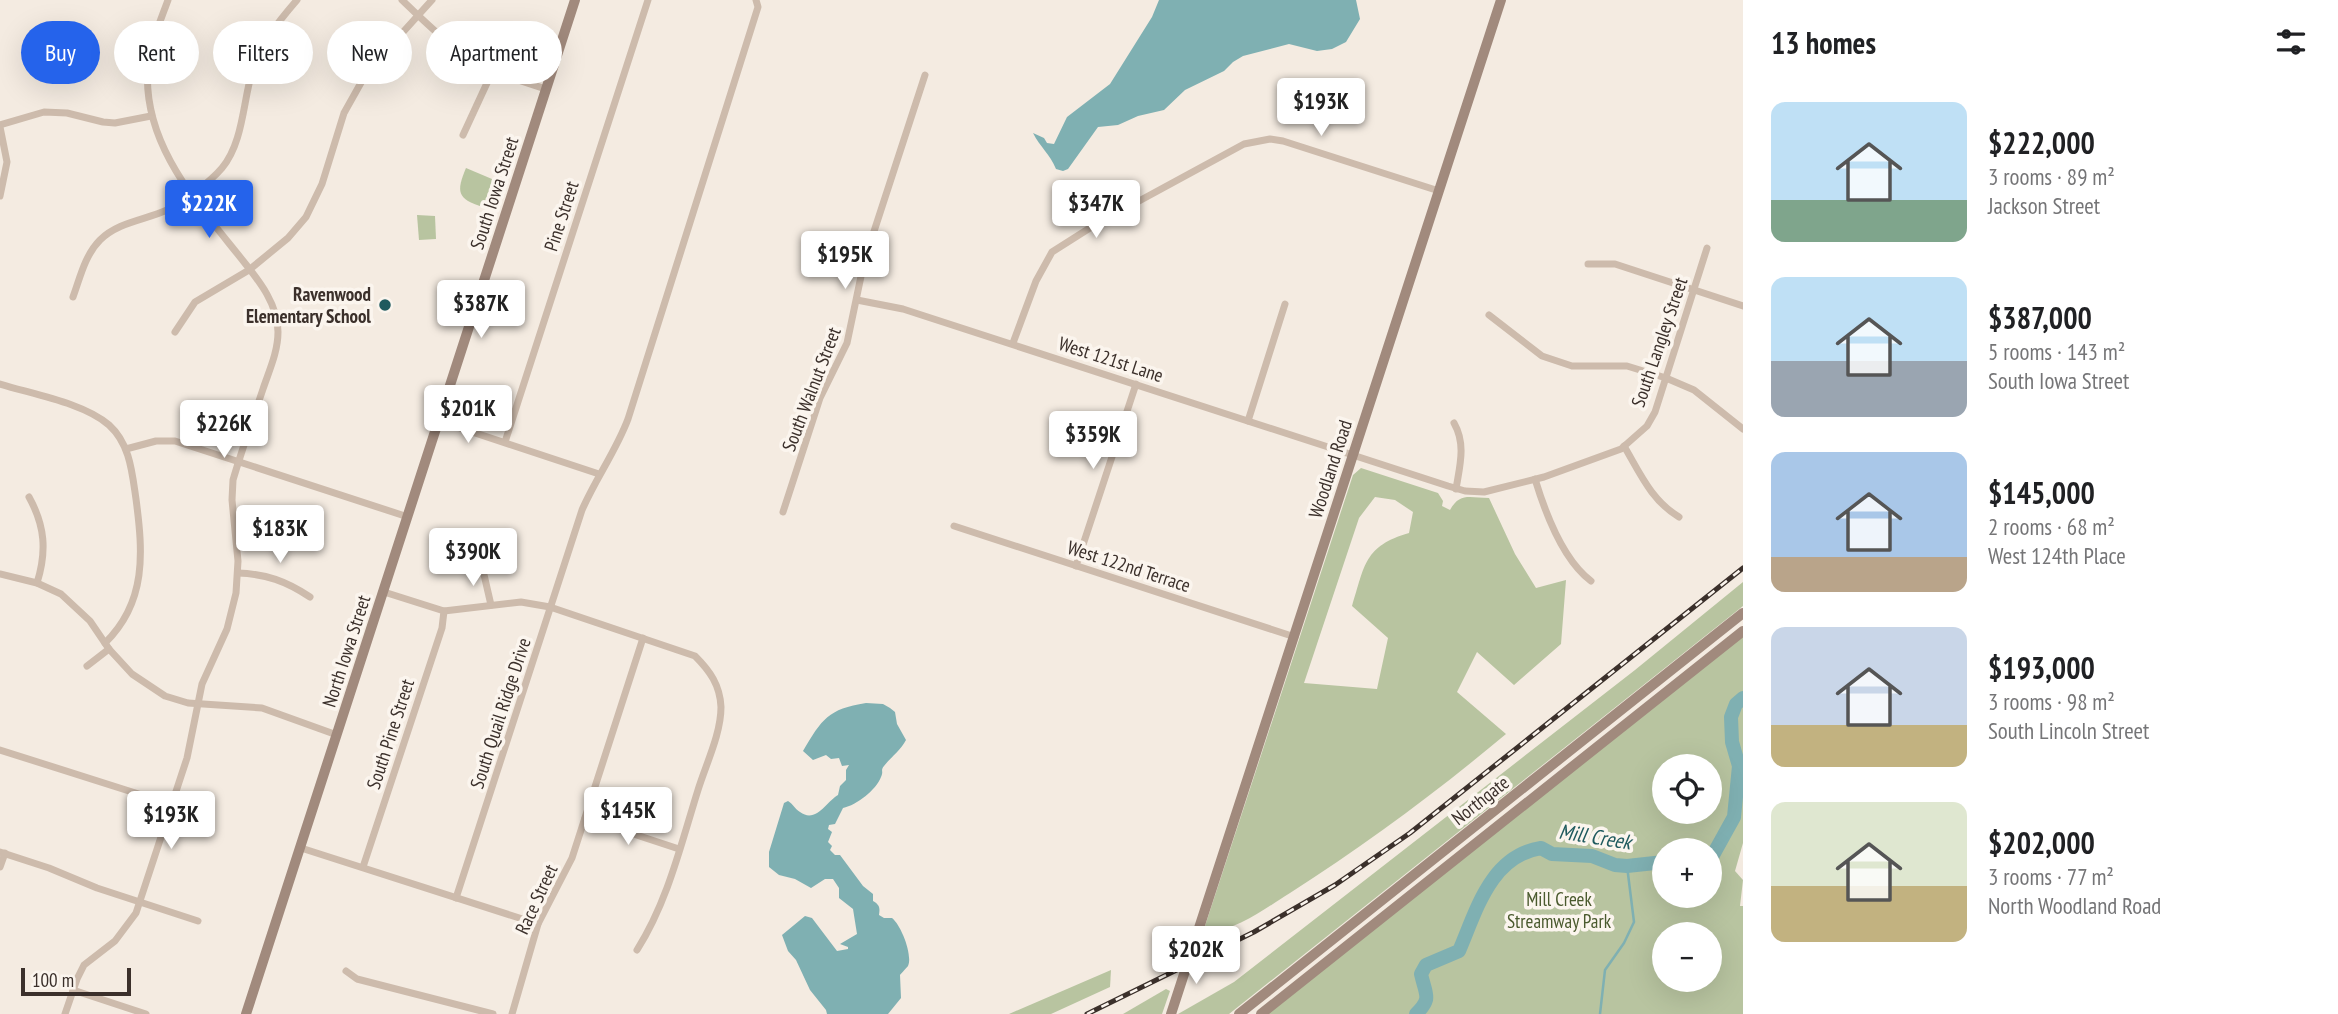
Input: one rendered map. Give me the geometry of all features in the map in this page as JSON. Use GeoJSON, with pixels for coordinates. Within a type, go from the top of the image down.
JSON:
{"type":"FeatureCollection","features":[{"type":"Feature","properties":{"kind":"main road","name":"South Iowa Street"},"geometry":{"type":"LineString","coordinates":[[408,517],[575,0]]}},
{"type":"Feature","properties":{"kind":"main road","name":"Woodland Road"},"geometry":{"type":"LineString","coordinates":[[1171,1014],[1501,0]]}},
{"type":"Feature","properties":{"kind":"main road","name":"North Iowa Street"},"geometry":{"type":"LineString","coordinates":[[246,1014],[408,517]]}},
{"type":"Feature","properties":{"kind":"main road","name":"Northgate"},"geometry":{"type":"LineString","coordinates":[[1238,1014],[1743,613]]}},
{"type":"Feature","properties":{"kind":"main road","name":"Northgate"},"geometry":{"type":"LineString","coordinates":[[1261,1014],[1743,631]]}},
{"type":"Feature","properties":{"kind":"street"},"geometry":{"type":"LineString","coordinates":[[65,1014],[85,965],[124,933],[140,903],[191,743],[205,674],[227,629],[238,573],[232,491],[238,463],[274,356],[278,331],[270,301],[161,145],[151,116],[148,97],[149,64],[168,0]]}},
{"type":"Feature","properties":{"kind":"street"},"geometry":{"type":"LineString","coordinates":[[73,297],[90,253],[99,241],[119,227],[169,209],[216,175],[230,157],[261,51],[275,25],[297,0]]}},
{"type":"Feature","properties":{"kind":"street"},"geometry":{"type":"LineString","coordinates":[[402,0],[426,23]]}},
{"type":"Feature","properties":{"kind":"street"},"geometry":{"type":"LineString","coordinates":[[175,332],[195,302],[249,270],[288,238],[306,217],[322,184],[344,113],[351,99],[367,72],[432,0]]}},
{"type":"Feature","properties":{"kind":"street","name":"Pine Street"},"geometry":{"type":"LineString","coordinates":[[505,442],[648,0]]}},
{"type":"Feature","properties":{"kind":"street","name":"South Quail Ridge Drive"},"geometry":{"type":"LineString","coordinates":[[456,898],[573,537],[599,474],[614,452],[628,419],[758,7],[756,0]]}},
{"type":"Feature","properties":{"kind":"street","name":"South Walnut Street"},"geometry":{"type":"LineString","coordinates":[[783,512],[820,398],[847,343],[864,262],[925,75]]}},
{"type":"Feature","properties":{"kind":"street"},"geometry":{"type":"LineString","coordinates":[[463,135],[487,84]]}},
{"type":"Feature","properties":{"kind":"street"},"geometry":{"type":"LineString","coordinates":[[532,84],[546,89]]}},
{"type":"Feature","properties":{"kind":"street"},"geometry":{"type":"LineString","coordinates":[[0,196],[7,162],[0,126],[44,113],[68,113],[115,123],[151,116]]}},
{"type":"Feature","properties":{"kind":"street"},"geometry":{"type":"LineString","coordinates":[[1013,343],[1036,281],[1052,252],[1093,226],[1244,144],[1270,139],[1283,141],[1439,191]]}},
{"type":"Feature","properties":{"kind":"street","name":"South Langley Street"},"geometry":{"type":"LineString","coordinates":[[1354,454],[1456,488],[1484,492],[1535,479],[1624,446],[1647,426],[1655,412],[1707,248]]}},
{"type":"Feature","properties":{"kind":"street"},"geometry":{"type":"LineString","coordinates":[[1588,264],[1615,264],[1743,306]]}},
{"type":"Feature","properties":{"kind":"street","name":"West 121st Lane"},"geometry":{"type":"LineString","coordinates":[[857,300],[904,309],[1354,454]]}},
{"type":"Feature","properties":{"kind":"street"},"geometry":{"type":"LineString","coordinates":[[1248,421],[1285,304]]}},
{"type":"Feature","properties":{"kind":"street"},"geometry":{"type":"LineString","coordinates":[[1489,314],[1533,350],[1559,362],[1572,366],[1627,366],[1694,390],[1743,429]]}},
{"type":"Feature","properties":{"kind":"street"},"geometry":{"type":"LineString","coordinates":[[0,384],[92,414],[115,431],[126,449],[132,469],[141,536],[141,565],[128,613],[107,646],[88,666]]}},
{"type":"Feature","properties":{"kind":"street"},"geometry":{"type":"LineString","coordinates":[[1076,566],[1136,384]]}},
{"type":"Feature","properties":{"kind":"street"},"geometry":{"type":"LineString","coordinates":[[439,421],[599,474]]}},
{"type":"Feature","properties":{"kind":"street"},"geometry":{"type":"LineString","coordinates":[[1454,423],[1462,444],[1456,488]]}},
{"type":"Feature","properties":{"kind":"street"},"geometry":{"type":"LineString","coordinates":[[126,449],[166,440],[408,517]]}},
{"type":"Feature","properties":{"kind":"street"},"geometry":{"type":"LineString","coordinates":[[1624,446],[1653,496],[1679,517]]}},
{"type":"Feature","properties":{"kind":"street"},"geometry":{"type":"LineString","coordinates":[[1535,479],[1548,521],[1583,575],[1591,581]]}},
{"type":"Feature","properties":{"kind":"street"},"geometry":{"type":"LineString","coordinates":[[29,497],[36,511],[45,548],[37,583]]}},
{"type":"Feature","properties":{"kind":"street","name":"West 122nd Terrace"},"geometry":{"type":"LineString","coordinates":[[954,526],[1294,636]]}},
{"type":"Feature","properties":{"kind":"street"},"geometry":{"type":"LineString","coordinates":[[482,566],[491,605]]}},
{"type":"Feature","properties":{"kind":"street"},"geometry":{"type":"LineString","coordinates":[[238,573],[256,573],[276,578],[310,597]]}},
{"type":"Feature","properties":{"kind":"street"},"geometry":{"type":"LineString","coordinates":[[0,574],[37,583],[61,594],[76,607],[132,674],[172,699],[197,704],[262,708],[337,735]]}},
{"type":"Feature","properties":{"kind":"street"},"geometry":{"type":"LineString","coordinates":[[384,592],[444,611],[521,602],[551,607],[695,656],[706,667],[717,684],[721,710],[715,740],[666,892],[650,930],[637,950]]}},
{"type":"Feature","properties":{"kind":"street","name":"South Pine Street"},"geometry":{"type":"LineString","coordinates":[[363,867],[442,628],[444,611]]}},
{"type":"Feature","properties":{"kind":"street","name":"Race Street"},"geometry":{"type":"LineString","coordinates":[[512,1014],[538,924],[572,858],[643,638]]}},
{"type":"Feature","properties":{"kind":"street"},"geometry":{"type":"LineString","coordinates":[[0,750],[170,804]]}},
{"type":"Feature","properties":{"kind":"street"},"geometry":{"type":"LineString","coordinates":[[585,818],[680,849]]}},
{"type":"Feature","properties":{"kind":"street"},"geometry":{"type":"LineString","coordinates":[[301,848],[538,924]]}},
{"type":"Feature","properties":{"kind":"street"},"geometry":{"type":"LineString","coordinates":[[0,867],[2,852],[140,903],[198,921]]}},
{"type":"Feature","properties":{"kind":"street"},"geometry":{"type":"LineString","coordinates":[[346,971],[357,979],[493,1014]]}},
{"type":"Feature","properties":{"kind":"street"},"geometry":{"type":"LineString","coordinates":[[73,990],[146,1014]]}},
{"type":"Feature","properties":{"kind":"green space"},"geometry":{"type":"Polygon","coordinates":[[[466,168],[492,179],[483,207],[468,201],[461,193],[466,168]]]}},
{"type":"Feature","properties":{"kind":"green space"},"geometry":{"type":"Polygon","coordinates":[[[417,215],[435,216],[436,239],[419,240],[417,215]]]}},
{"type":"Feature","properties":{"kind":"green space"},"geometry":{"type":"Polygon","coordinates":[[[1361,468],[1438,493],[1443,501],[1442,506],[1450,510],[1462,498],[1489,498],[1515,554],[1536,588],[1566,580],[1561,644],[1514,685],[1477,652],[1457,692],[1506,734],[1401,817],[1318,875],[1251,917],[1230,927],[1209,932],[1205,926],[1353,475],[1361,468]],[[1375,497],[1359,518],[1304,683],[1377,689],[1388,638],[1352,606],[1368,559],[1383,544],[1409,533],[1413,512],[1395,500],[1375,497]]]}},
{"type":"Feature","properties":{"kind":"green space"},"geometry":{"type":"Polygon","coordinates":[[[1743,582],[1743,606],[1229,1014],[1178,1014],[1234,982],[1635,670],[1743,582]]]}},
{"type":"Feature","properties":{"kind":"green space","name":"Mill Creek Streamway Park"},"geometry":{"type":"Polygon","coordinates":[[[1743,631],[1743,843],[1735,871],[1743,880],[1740,906],[1743,906],[1743,1014],[1261,1014],[1743,631]]]}},
{"type":"Feature","properties":{"kind":"green space"},"geometry":{"type":"Polygon","coordinates":[[[1111,970],[1110,987],[1051,1014],[1009,1014],[1111,970]]]}},
{"type":"Feature","properties":{"kind":"green space"},"geometry":{"type":"Polygon","coordinates":[[[1166,989],[1170,991],[1162,1014],[1123,1014],[1166,989]]]}},
{"type":"Feature","properties":{"kind":"water"},"geometry":{"type":"Polygon","coordinates":[[[1159,0],[1356,0],[1360,19],[1346,42],[1332,49],[1317,51],[1289,44],[1243,56],[1224,71],[1185,90],[1164,110],[1138,116],[1118,125],[1098,127],[1068,169],[1056,169],[1033,133],[1044,138],[1047,143],[1054,144],[1067,117],[1110,84],[1152,17],[1159,0]]]}},
{"type":"Feature","properties":{"kind":"water"},"geometry":{"type":"Polygon","coordinates":[[[866,703],[883,704],[895,712],[897,724],[906,740],[883,768],[875,787],[860,800],[843,808],[835,824],[829,825],[828,829],[832,832],[828,842],[832,846],[830,850],[835,855],[840,855],[863,886],[873,894],[873,901],[879,907],[879,915],[892,918],[899,927],[909,961],[900,975],[901,998],[888,1014],[827,1014],[810,990],[782,935],[805,916],[812,918],[837,951],[848,949],[840,944],[857,934],[853,909],[839,898],[839,888],[833,879],[825,879],[811,888],[795,879],[779,875],[769,867],[769,852],[784,803],[788,801],[798,811],[811,815],[838,795],[840,786],[846,780],[849,765],[842,766],[839,758],[831,759],[826,755],[813,760],[803,751],[821,723],[834,712],[866,703]]]}},
{"type":"Feature","properties":{"kind":"waterway","name":"Mill Creek"},"geometry":{"type":"LineString","coordinates":[[1722,839],[1734,817],[1739,766],[1732,742],[1731,717],[1736,704],[1743,698]]}},
{"type":"Feature","properties":{"kind":"waterway","name":"Mill Creek"},"geometry":{"type":"LineString","coordinates":[[1416,1014],[1426,1000],[1421,974],[1426,965],[1459,951],[1487,888],[1509,862],[1524,853],[1541,848],[1552,854],[1592,856],[1615,865],[1652,863]]}},
{"type":"Feature","properties":{"kind":"waterway"},"geometry":{"type":"LineString","coordinates":[[1600,1014],[1605,970],[1624,943],[1634,922],[1627,866]]}},
{"type":"Feature","properties":{"kind":"railway"},"geometry":{"type":"LineString","coordinates":[[1087,1014],[1254,932],[1335,885],[1410,833],[1743,568]]}},
{"type":"Feature","properties":{"kind":"place","name":"Ravenwood Elementary School"},"geometry":{"type":"Point","coordinates":[385,305]}}]}
